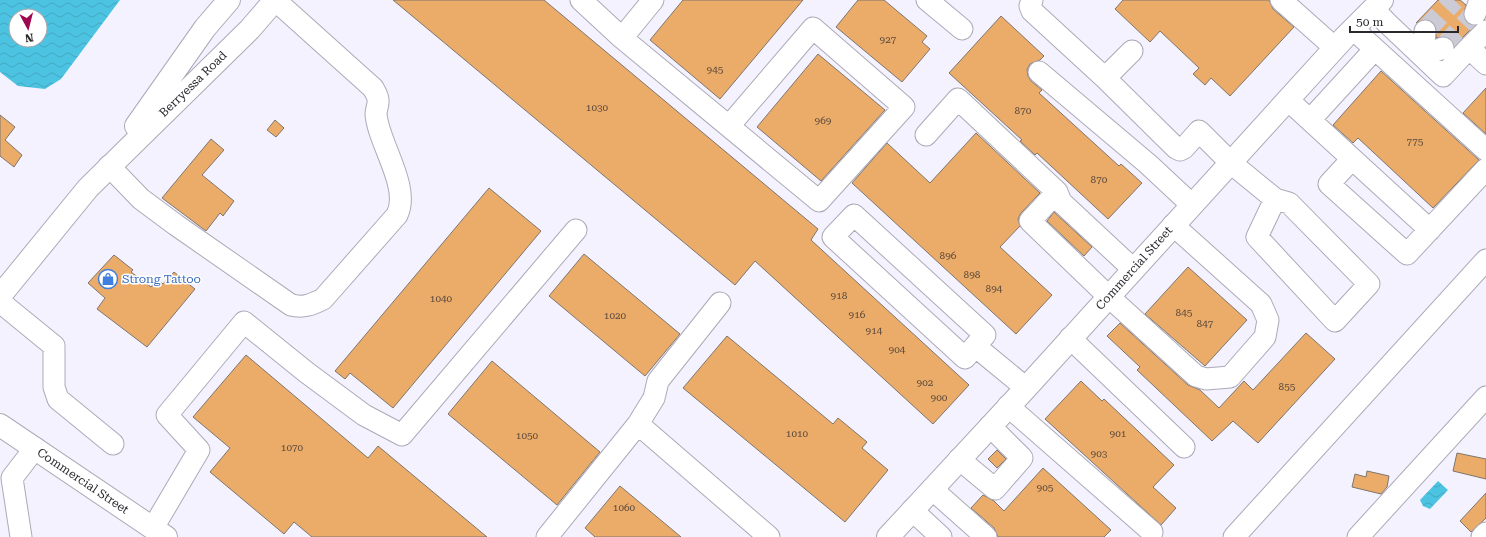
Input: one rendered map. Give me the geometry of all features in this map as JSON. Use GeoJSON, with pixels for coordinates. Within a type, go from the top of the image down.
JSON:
{"type":"FeatureCollection","features":[{"type":"Feature","properties":{"kind":"main road","name":"Berryessa Road"},"geometry":{"type":"LineString","coordinates":[[109,166],[200,35],[229,0]]}},
{"type":"Feature","properties":{"kind":"main road","name":"Berryessa Road"},"geometry":{"type":"LineString","coordinates":[[0,296],[88,188],[250,29],[275,0]]}},
{"type":"Feature","properties":{"kind":"main road","name":"Commercial Street"},"geometry":{"type":"LineString","coordinates":[[888,537],[1026,388],[1344,38],[1378,4]]}},
{"type":"Feature","properties":{"kind":"main road"},"geometry":{"type":"LineString","coordinates":[[0,412],[5,428]]}},
{"type":"Feature","properties":{"kind":"main road","name":"Commercial Street"},"geometry":{"type":"LineString","coordinates":[[5,428],[160,533]]}},
{"type":"Feature","properties":{"kind":"lane"},"geometry":{"type":"LineString","coordinates":[[109,166],[141,199],[291,305],[300,307],[312,305],[323,299],[397,215],[401,207],[400,195],[393,166],[377,119],[376,113],[379,100],[373,88],[275,0]]}},
{"type":"Feature","properties":{"kind":"lane"},"geometry":{"type":"LineString","coordinates":[[581,0],[622,38],[819,201],[904,107],[813,28],[729,126]]}},
{"type":"Feature","properties":{"kind":"lane"},"geometry":{"type":"LineString","coordinates":[[622,38],[653,0]]}},
{"type":"Feature","properties":{"kind":"lane"},"geometry":{"type":"LineString","coordinates":[[927,0],[962,29]]}},
{"type":"Feature","properties":{"kind":"lane"},"geometry":{"type":"LineString","coordinates":[[1032,0],[1030,6],[1032,11],[1105,78],[1176,148],[1180,150],[1184,148],[1199,131],[1231,163],[1275,199],[1289,203],[1369,284],[1335,321],[1257,237],[1275,199]]}},
{"type":"Feature","properties":{"kind":"lane"},"geometry":{"type":"LineString","coordinates":[[1281,0],[1344,38],[1375,49],[1486,150]]}},
{"type":"Feature","properties":{"kind":"lane"},"geometry":{"type":"LineString","coordinates":[[1302,0],[1344,38]]}},
{"type":"Feature","properties":{"kind":"lane"},"geometry":{"type":"LineString","coordinates":[[1378,4],[1386,22],[1443,76],[1486,31]]}},
{"type":"Feature","properties":{"kind":"lane"},"geometry":{"type":"LineString","coordinates":[[1423,56],[1425,31]]}},
{"type":"Feature","properties":{"kind":"lane"},"geometry":{"type":"LineString","coordinates":[[1423,56],[1443,48]]}},
{"type":"Feature","properties":{"kind":"lane"},"geometry":{"type":"LineString","coordinates":[[1469,48],[1486,63]]}},
{"type":"Feature","properties":{"kind":"lane"},"geometry":{"type":"LineString","coordinates":[[1310,120],[1375,49]]}},
{"type":"Feature","properties":{"kind":"lane"},"geometry":{"type":"LineString","coordinates":[[1105,78],[1132,51]]}},
{"type":"Feature","properties":{"kind":"lane"},"geometry":{"type":"LineString","coordinates":[[1039,72],[1148,164],[1192,205]]}},
{"type":"Feature","properties":{"kind":"lane"},"geometry":{"type":"LineString","coordinates":[[926,135],[958,99],[1057,192],[1061,202],[1133,269]]}},
{"type":"Feature","properties":{"kind":"lane"},"geometry":{"type":"LineString","coordinates":[[1288,100],[1430,230]]}},
{"type":"Feature","properties":{"kind":"lane"},"geometry":{"type":"LineString","coordinates":[[1352,159],[1329,184],[1407,254],[1486,169]]}},
{"type":"Feature","properties":{"kind":"lane"},"geometry":{"type":"LineString","coordinates":[[1057,192],[1030,220],[1108,296],[1196,376],[1206,379],[1230,377],[1265,337],[1268,320],[1261,304],[1173,225]]}},
{"type":"Feature","properties":{"kind":"lane"},"geometry":{"type":"LineString","coordinates":[[854,215],[985,335],[975,346],[965,358],[833,237],[854,215]]}},
{"type":"Feature","properties":{"kind":"lane"},"geometry":{"type":"LineString","coordinates":[[160,533],[198,450],[167,415],[244,322],[306,372],[364,415],[402,436],[576,230]]}},
{"type":"Feature","properties":{"kind":"lane"},"geometry":{"type":"LineString","coordinates":[[1234,537],[1486,260]]}},
{"type":"Feature","properties":{"kind":"lane"},"geometry":{"type":"LineString","coordinates":[[0,302],[54,346],[54,387],[58,399],[113,444]]}},
{"type":"Feature","properties":{"kind":"lane"},"geometry":{"type":"LineString","coordinates":[[547,537],[638,424],[654,398],[658,381],[720,303]]}},
{"type":"Feature","properties":{"kind":"lane"},"geometry":{"type":"LineString","coordinates":[[1070,338],[1184,446]]}},
{"type":"Feature","properties":{"kind":"lane"},"geometry":{"type":"LineString","coordinates":[[975,346],[1026,388]]}},
{"type":"Feature","properties":{"kind":"lane"},"geometry":{"type":"LineString","coordinates":[[1358,537],[1486,397]]}},
{"type":"Feature","properties":{"kind":"lane"},"geometry":{"type":"LineString","coordinates":[[1008,406],[1152,532]]}},
{"type":"Feature","properties":{"kind":"lane"},"geometry":{"type":"LineString","coordinates":[[638,424],[769,537]]}},
{"type":"Feature","properties":{"kind":"lane"},"geometry":{"type":"LineString","coordinates":[[959,459],[995,489],[1022,458],[990,426]]}},
{"type":"Feature","properties":{"kind":"lane"},"geometry":{"type":"LineString","coordinates":[[21,537],[7,497],[12,478],[35,448]]}},
{"type":"Feature","properties":{"kind":"lane"},"geometry":{"type":"LineString","coordinates":[[932,489],[986,537]]}},
{"type":"Feature","properties":{"kind":"lane"},"geometry":{"type":"LineString","coordinates":[[912,510],[941,537]]}},
{"type":"Feature","properties":{"kind":"lane"},"geometry":{"type":"LineString","coordinates":[[1482,537],[1486,533]]}},
{"type":"Feature","properties":{"kind":"water"},"geometry":{"type":"Polygon","coordinates":[[[0,0],[120,0],[61,79],[45,89],[18,86],[0,72],[0,0]]]}},
{"type":"Feature","properties":{"kind":"water"},"geometry":{"type":"Polygon","coordinates":[[[1438,481],[1448,490],[1430,509],[1423,506],[1420,500],[1438,481]]]}},
{"type":"Feature","properties":{"kind":"building"},"geometry":{"type":"Polygon","coordinates":[[[393,0],[544,0],[818,229],[811,240],[969,385],[933,424],[755,261],[735,285],[393,0]]]}},
{"type":"Feature","properties":{"kind":"building"},"geometry":{"type":"Polygon","coordinates":[[[683,0],[803,0],[720,99],[650,40],[683,0]]]}},
{"type":"Feature","properties":{"kind":"building"},"geometry":{"type":"Polygon","coordinates":[[[858,0],[884,0],[927,36],[922,42],[930,49],[902,82],[836,27],[858,0]]]}},
{"type":"Feature","properties":{"kind":"building"},"geometry":{"type":"Polygon","coordinates":[[[1123,0],[1269,0],[1273,9],[1294,27],[1230,96],[1211,78],[1205,85],[1193,74],[1199,68],[1160,31],[1150,42],[1115,9],[1123,0]]]}},
{"type":"Feature","properties":{"kind":"building"},"geometry":{"type":"Polygon","coordinates":[[[1438,0],[1460,0],[1466,5],[1463,16],[1466,21],[1474,26],[1454,46],[1450,38],[1444,36],[1436,38],[1436,26],[1431,21],[1426,19],[1416,23],[1438,0]]]}},
{"type":"Feature","properties":{"kind":"building"},"geometry":{"type":"Polygon","coordinates":[[[1001,16],[1044,56],[1040,60],[1030,64],[1027,70],[1031,81],[1042,90],[1039,93],[1119,166],[1121,164],[1142,183],[1108,219],[1037,153],[1035,155],[1020,141],[1022,140],[949,73],[1001,16]]]}},
{"type":"Feature","properties":{"kind":"building"},"geometry":{"type":"Polygon","coordinates":[[[818,54],[885,110],[821,181],[757,127],[818,54]]]}},
{"type":"Feature","properties":{"kind":"building"},"geometry":{"type":"Polygon","coordinates":[[[1381,71],[1479,160],[1433,208],[1358,138],[1353,143],[1333,125],[1381,71]]]}},
{"type":"Feature","properties":{"kind":"building"},"geometry":{"type":"Polygon","coordinates":[[[1486,88],[1486,134],[1463,113],[1486,88]]]}},
{"type":"Feature","properties":{"kind":"building"},"geometry":{"type":"Polygon","coordinates":[[[0,115],[15,127],[5,140],[22,155],[14,167],[0,156],[0,115]]]}},
{"type":"Feature","properties":{"kind":"building"},"geometry":{"type":"Polygon","coordinates":[[[275,120],[284,128],[276,137],[267,130],[275,120]]]}},
{"type":"Feature","properties":{"kind":"building"},"geometry":{"type":"Polygon","coordinates":[[[976,133],[1040,193],[1021,213],[1018,219],[1020,226],[1000,247],[1052,295],[1016,334],[852,183],[887,143],[930,183],[976,133]]]}},
{"type":"Feature","properties":{"kind":"building"},"geometry":{"type":"Polygon","coordinates":[[[211,139],[224,150],[202,175],[234,201],[223,216],[220,213],[206,231],[162,198],[211,139]]]}},
{"type":"Feature","properties":{"kind":"building"},"geometry":{"type":"Polygon","coordinates":[[[489,188],[541,231],[393,408],[350,373],[345,379],[335,371],[489,188]]]}},
{"type":"Feature","properties":{"kind":"building"},"geometry":{"type":"Polygon","coordinates":[[[1054,212],[1092,247],[1084,256],[1047,221],[1054,212]]]}},
{"type":"Feature","properties":{"kind":"building"},"geometry":{"type":"Polygon","coordinates":[[[584,254],[680,334],[645,376],[549,296],[584,254]]]}},
{"type":"Feature","properties":{"kind":"building"},"geometry":{"type":"Polygon","coordinates":[[[114,255],[133,270],[131,272],[151,287],[157,280],[163,284],[174,272],[195,289],[147,347],[97,309],[105,298],[88,283],[114,255]]]}},
{"type":"Feature","properties":{"kind":"building"},"geometry":{"type":"Polygon","coordinates":[[[1188,267],[1247,320],[1205,366],[1145,314],[1188,267]]]}},
{"type":"Feature","properties":{"kind":"building"},"geometry":{"type":"Polygon","coordinates":[[[1120,323],[1188,385],[1200,390],[1219,408],[1244,381],[1253,390],[1306,333],[1335,359],[1258,443],[1233,421],[1212,441],[1137,370],[1140,367],[1107,336],[1120,323]]]}},
{"type":"Feature","properties":{"kind":"building"},"geometry":{"type":"Polygon","coordinates":[[[727,336],[833,424],[838,418],[867,442],[862,448],[888,470],[845,522],[683,388],[727,336]]]}},
{"type":"Feature","properties":{"kind":"building"},"geometry":{"type":"Polygon","coordinates":[[[246,355],[368,458],[378,446],[487,537],[312,537],[294,522],[284,534],[210,472],[230,448],[193,417],[246,355]]]}},
{"type":"Feature","properties":{"kind":"building"},"geometry":{"type":"Polygon","coordinates":[[[492,361],[600,452],[557,505],[448,414],[492,361]]]}},
{"type":"Feature","properties":{"kind":"building"},"geometry":{"type":"Polygon","coordinates":[[[1081,381],[1102,401],[1104,399],[1174,465],[1153,487],[1176,508],[1161,525],[1045,419],[1081,381]]]}},
{"type":"Feature","properties":{"kind":"building"},"geometry":{"type":"Polygon","coordinates":[[[997,450],[1006,459],[997,468],[988,459],[997,450]]]}},
{"type":"Feature","properties":{"kind":"building"},"geometry":{"type":"Polygon","coordinates":[[[1457,453],[1486,459],[1486,479],[1453,471],[1457,453]]]}},
{"type":"Feature","properties":{"kind":"building"},"geometry":{"type":"Polygon","coordinates":[[[1043,468],[1111,530],[1104,537],[998,537],[994,528],[971,508],[983,495],[994,501],[1004,511],[1043,468]]]}},
{"type":"Feature","properties":{"kind":"building"},"geometry":{"type":"Polygon","coordinates":[[[1367,471],[1389,476],[1387,487],[1381,494],[1352,487],[1355,474],[1366,477],[1367,471]]]}},
{"type":"Feature","properties":{"kind":"building"},"geometry":{"type":"Polygon","coordinates":[[[620,486],[681,537],[595,537],[585,528],[620,486]]]}},
{"type":"Feature","properties":{"kind":"building"},"geometry":{"type":"Polygon","coordinates":[[[1486,493],[1486,518],[1471,532],[1460,521],[1486,493]]]}},
{"type":"Feature","properties":{"kind":"tunnel"},"geometry":{"type":"LineString","coordinates":[[1425,31],[1454,0]]}},
{"type":"Feature","properties":{"kind":"tunnel"},"geometry":{"type":"LineString","coordinates":[[1443,48],[1475,14]]}},
{"type":"Feature","properties":{"kind":"place","name":"Strong Tattoo"},"geometry":{"type":"Point","coordinates":[108,279]}}]}
